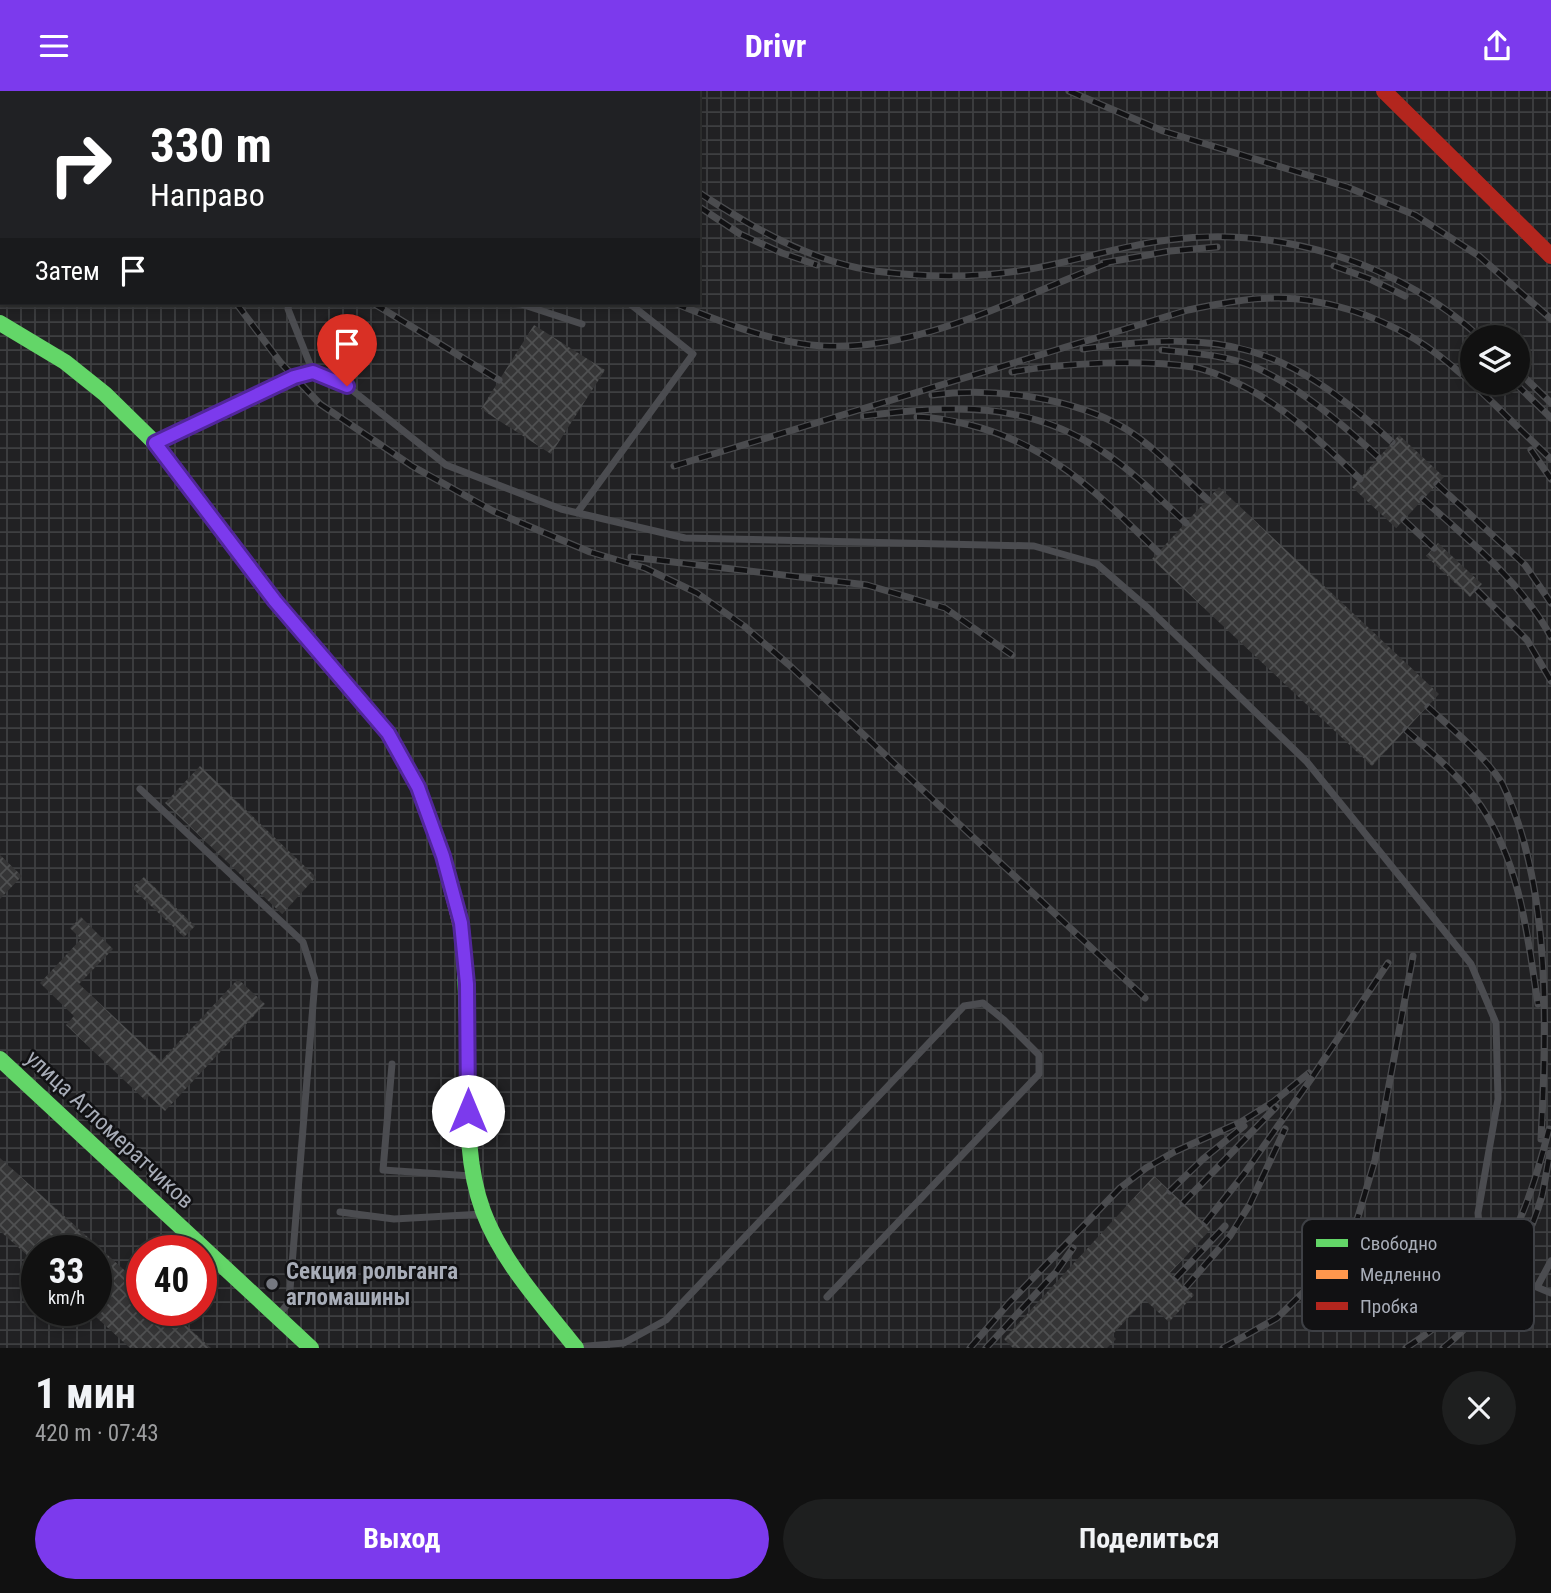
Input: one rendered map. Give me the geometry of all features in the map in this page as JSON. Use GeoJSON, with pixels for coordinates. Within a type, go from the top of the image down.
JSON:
{"type":"FeatureCollection","features":[{"type":"Feature","properties":{"kind":"street"},"geometry":{"type":"LineString","coordinates":[[1384,91],[1551,256]]}},
{"type":"Feature","properties":{"kind":"street"},"geometry":{"type":"LineString","coordinates":[[0,323],[65,362],[106,394],[155,443],[275,601],[388,733],[418,787],[443,856],[461,923],[467,984],[468,1111],[472,1176],[484,1214],[510,1262],[575,1348]]}},
{"type":"Feature","properties":{"kind":"street","name":"улица Агломератчиков"},"geometry":{"type":"LineString","coordinates":[[0,1059],[311,1348]]}},
{"type":"Feature","properties":{"kind":"lane"},"geometry":{"type":"LineString","coordinates":[[289,305],[313,372]]}},
{"type":"Feature","properties":{"kind":"lane"},"geometry":{"type":"LineString","coordinates":[[577,513],[693,354],[632,305]]}},
{"type":"Feature","properties":{"kind":"lane"},"geometry":{"type":"LineString","coordinates":[[539,306],[582,324]]}},
{"type":"Feature","properties":{"kind":"lane"},"geometry":{"type":"LineString","coordinates":[[155,443],[294,377],[313,372],[347,386],[446,465],[577,513],[685,538],[1034,546],[1097,564],[1149,610],[1307,762],[1471,964],[1496,1023],[1498,1099],[1479,1219]]}},
{"type":"Feature","properties":{"kind":"lane"},"geometry":{"type":"LineString","coordinates":[[140,789],[303,942],[309,955],[315,980],[289,1302],[278,1317]]}},
{"type":"Feature","properties":{"kind":"lane"},"geometry":{"type":"LineString","coordinates":[[575,1348],[624,1343],[666,1320],[964,1006],[983,1003],[1039,1055],[1039,1074],[827,1297]]}},
{"type":"Feature","properties":{"kind":"lane"},"geometry":{"type":"LineString","coordinates":[[392,1064],[383,1170],[472,1176]]}},
{"type":"Feature","properties":{"kind":"lane"},"geometry":{"type":"LineString","coordinates":[[340,1212],[394,1219],[484,1214]]}},
{"type":"Feature","properties":{"kind":"lane"},"geometry":{"type":"LineString","coordinates":[[1537,1287],[1551,1261]]}},
{"type":"Feature","properties":{"kind":"lane"},"geometry":{"type":"LineString","coordinates":[[1534,1286],[1551,1293]]}},
{"type":"Feature","properties":{"kind":"shaded area"},"geometry":{"type":"Polygon","coordinates":[[[700,91],[1551,91],[1551,1348],[0,1348],[0,305],[700,305],[700,91]]]}},
{"type":"Feature","properties":{"kind":"building"},"geometry":{"type":"Polygon","coordinates":[[[534,325],[605,370],[551,454],[481,409],[534,325]]]}},
{"type":"Feature","properties":{"kind":"building"},"geometry":{"type":"Polygon","coordinates":[[[1399,435],[1444,477],[1396,528],[1352,487],[1399,435]]]}},
{"type":"Feature","properties":{"kind":"building"},"geometry":{"type":"Polygon","coordinates":[[[1219,487],[1439,694],[1372,766],[1152,559],[1219,487]]]}},
{"type":"Feature","properties":{"kind":"building"},"geometry":{"type":"Polygon","coordinates":[[[1438,543],[1482,584],[1470,597],[1426,556],[1438,543]]]}},
{"type":"Feature","properties":{"kind":"building"},"geometry":{"type":"Polygon","coordinates":[[[200,766],[316,877],[282,914],[165,803],[200,766]]]}},
{"type":"Feature","properties":{"kind":"building"},"geometry":{"type":"Polygon","coordinates":[[[0,855],[22,876],[0,899],[0,855]]]}},
{"type":"Feature","properties":{"kind":"building"},"geometry":{"type":"Polygon","coordinates":[[[144,877],[195,926],[184,937],[132,888],[144,877]]]}},
{"type":"Feature","properties":{"kind":"building"},"geometry":{"type":"Polygon","coordinates":[[[81,917],[113,949],[79,984],[161,1061],[238,979],[265,1004],[165,1111],[149,1096],[145,1100],[66,1025],[74,1016],[40,983],[81,939],[70,928],[81,917]]]}},
{"type":"Feature","properties":{"kind":"building"},"geometry":{"type":"Polygon","coordinates":[[[0,1158],[85,1235],[21,1235],[21,1250],[0,1231],[0,1158]]]}},
{"type":"Feature","properties":{"kind":"building"},"geometry":{"type":"Polygon","coordinates":[[[1154,1176],[1211,1229],[1170,1273],[1194,1295],[1169,1322],[1145,1300],[1112,1335],[1116,1339],[1107,1348],[1013,1348],[1004,1339],[1154,1176]]]}},
{"type":"Feature","properties":{"kind":"building"},"geometry":{"type":"Polygon","coordinates":[[[112,1259],[126,1272],[126,1326],[187,1326],[211,1348],[130,1348],[106,1326],[112,1326],[112,1259]]]}},
{"type":"Feature","properties":{"kind":"railway"},"geometry":{"type":"LineString","coordinates":[[1069,91],[1163,131],[1347,187],[1415,215],[1479,256],[1551,319]]}},
{"type":"Feature","properties":{"kind":"railway"},"geometry":{"type":"LineString","coordinates":[[700,193],[760,230],[805,251],[851,266],[892,273],[946,276],[1001,273],[1037,268],[1130,246],[1210,237],[1252,238],[1294,245],[1335,255],[1375,270],[1413,289],[1464,325]]}},
{"type":"Feature","properties":{"kind":"railway"},"geometry":{"type":"LineString","coordinates":[[700,207],[740,234],[817,265]]}},
{"type":"Feature","properties":{"kind":"railway"},"geometry":{"type":"LineString","coordinates":[[1103,263],[1170,251],[1217,247]]}},
{"type":"Feature","properties":{"kind":"railway"},"geometry":{"type":"LineString","coordinates":[[679,305],[758,334],[811,345],[849,346],[888,341],[965,320],[1113,261]]}},
{"type":"Feature","properties":{"kind":"railway"},"geometry":{"type":"LineString","coordinates":[[1334,266],[1405,296]]}},
{"type":"Feature","properties":{"kind":"railway"},"geometry":{"type":"LineString","coordinates":[[674,466],[1188,310],[1244,300],[1278,298],[1313,301],[1349,309],[1400,330],[1450,364],[1551,459]]}},
{"type":"Feature","properties":{"kind":"railway"},"geometry":{"type":"LineString","coordinates":[[238,305],[281,363],[320,404],[412,466],[493,511],[590,552],[645,568],[697,593],[744,626],[1145,998]]}},
{"type":"Feature","properties":{"kind":"railway"},"geometry":{"type":"LineString","coordinates":[[376,305],[499,380]]}},
{"type":"Feature","properties":{"kind":"railway"},"geometry":{"type":"LineString","coordinates":[[1083,349],[1176,341],[1215,344],[1251,351],[1285,364],[1319,383],[1392,442]]}},
{"type":"Feature","properties":{"kind":"railway"},"geometry":{"type":"LineString","coordinates":[[1162,350],[1222,357],[1257,368],[1306,397],[1378,457]]}},
{"type":"Feature","properties":{"kind":"railway"},"geometry":{"type":"LineString","coordinates":[[1012,372],[1078,364],[1127,363],[1206,370],[1243,386],[1275,405],[1360,479]]}},
{"type":"Feature","properties":{"kind":"railway"},"geometry":{"type":"LineString","coordinates":[[1530,383],[1551,403]]}},
{"type":"Feature","properties":{"kind":"railway"},"geometry":{"type":"LineString","coordinates":[[932,395],[980,392],[1006,394],[1082,409],[1126,429],[1158,453],[1208,500]]}},
{"type":"Feature","properties":{"kind":"railway"},"geometry":{"type":"LineString","coordinates":[[1527,395],[1551,418]]}},
{"type":"Feature","properties":{"kind":"railway"},"geometry":{"type":"LineString","coordinates":[[864,416],[958,409],[1018,415],[1047,423],[1105,453],[1186,523]]}},
{"type":"Feature","properties":{"kind":"railway"},"geometry":{"type":"LineString","coordinates":[[917,417],[937,418],[999,434],[1050,459],[1094,492],[1158,552]]}},
{"type":"Feature","properties":{"kind":"railway"},"geometry":{"type":"LineString","coordinates":[[1531,450],[1551,479]]}},
{"type":"Feature","properties":{"kind":"railway"},"geometry":{"type":"LineString","coordinates":[[1437,484],[1525,565],[1551,603]]}},
{"type":"Feature","properties":{"kind":"railway"},"geometry":{"type":"LineString","coordinates":[[1423,499],[1476,546],[1509,580],[1525,598],[1551,637]]}},
{"type":"Feature","properties":{"kind":"railway"},"geometry":{"type":"LineString","coordinates":[[1404,520],[1434,548]]}},
{"type":"Feature","properties":{"kind":"railway"},"geometry":{"type":"LineString","coordinates":[[631,557],[867,585],[945,608],[1012,655]]}},
{"type":"Feature","properties":{"kind":"railway"},"geometry":{"type":"LineString","coordinates":[[1477,590],[1527,640],[1551,681]]}},
{"type":"Feature","properties":{"kind":"railway"},"geometry":{"type":"LineString","coordinates":[[1428,707],[1477,752],[1502,783],[1518,822],[1530,865],[1542,956],[1544,1003],[1541,1139]]}},
{"type":"Feature","properties":{"kind":"railway"},"geometry":{"type":"LineString","coordinates":[[1406,730],[1464,785],[1481,806],[1494,829],[1514,877],[1538,1004]]}},
{"type":"Feature","properties":{"kind":"railway"},"geometry":{"type":"LineString","coordinates":[[1357,1219],[1375,1160],[1413,956]]}},
{"type":"Feature","properties":{"kind":"railway"},"geometry":{"type":"LineString","coordinates":[[1205,1223],[1244,1174],[1311,1079],[1388,963]]}},
{"type":"Feature","properties":{"kind":"railway"},"geometry":{"type":"LineString","coordinates":[[1268,1106],[1309,1073]]}},
{"type":"Feature","properties":{"kind":"railway"},"geometry":{"type":"LineString","coordinates":[[970,1348],[1009,1303],[1120,1188],[1146,1168],[1174,1152],[1241,1122],[1276,1100]]}},
{"type":"Feature","properties":{"kind":"railway"},"geometry":{"type":"LineString","coordinates":[[1183,1203],[1276,1107]]}},
{"type":"Feature","properties":{"kind":"railway"},"geometry":{"type":"LineString","coordinates":[[1170,1191],[1203,1159],[1244,1126]]}},
{"type":"Feature","properties":{"kind":"railway"},"geometry":{"type":"LineString","coordinates":[[1186,1287],[1230,1236],[1250,1204],[1285,1129]]}},
{"type":"Feature","properties":{"kind":"railway"},"geometry":{"type":"LineString","coordinates":[[1520,1219],[1549,1129]]}},
{"type":"Feature","properties":{"kind":"railway"},"geometry":{"type":"LineString","coordinates":[[1534,1219],[1542,1196],[1550,1153]]}},
{"type":"Feature","properties":{"kind":"railway"},"geometry":{"type":"LineString","coordinates":[[1176,1278],[1225,1226]]}},
{"type":"Feature","properties":{"kind":"railway"},"geometry":{"type":"LineString","coordinates":[[986,1348],[1056,1272],[1073,1248]]}},
{"type":"Feature","properties":{"kind":"railway"},"geometry":{"type":"LineString","coordinates":[[1223,1348],[1277,1318],[1302,1294]]}},
{"type":"Feature","properties":{"kind":"railway"},"geometry":{"type":"LineString","coordinates":[[1406,1348],[1430,1331]]}},
{"type":"Feature","properties":{"kind":"railway"},"geometry":{"type":"LineString","coordinates":[[1443,1348],[1462,1331]]}},
{"type":"Feature","properties":{"kind":"traffic: fast"},"geometry":{"type":"LineString","coordinates":[[0,323],[65,362],[105,394],[155,443],[275,601],[309,641]]}},
{"type":"Feature","properties":{"kind":"traffic: fast"},"geometry":{"type":"LineString","coordinates":[[462,930],[467,1010],[470,1155],[477,1192],[491,1230],[512,1266],[576,1348]]}},
{"type":"Feature","properties":{"kind":"traffic: fast"},"geometry":{"type":"LineString","coordinates":[[0,1059],[311,1348]]}},
{"type":"Feature","properties":{"kind":"traffic: slow"},"geometry":{"type":"LineString","coordinates":[[309,641],[388,733],[418,787],[443,856],[462,930]]}},
{"type":"Feature","properties":{"kind":"traffic: jam"},"geometry":{"type":"LineString","coordinates":[[1384,91],[1551,256]]}},
{"type":"Feature","properties":{"kind":"place","name":"Секция рольганга агломашины"},"geometry":{"type":"Point","coordinates":[272,1284]}},
{"type":"Feature","properties":{"kind":"route"},"geometry":{"type":"LineString","coordinates":[[347,386],[313,372],[294,377],[155,443],[275,601],[388,733],[418,787],[443,856],[461,923],[467,984],[468,1111]]}}]}
